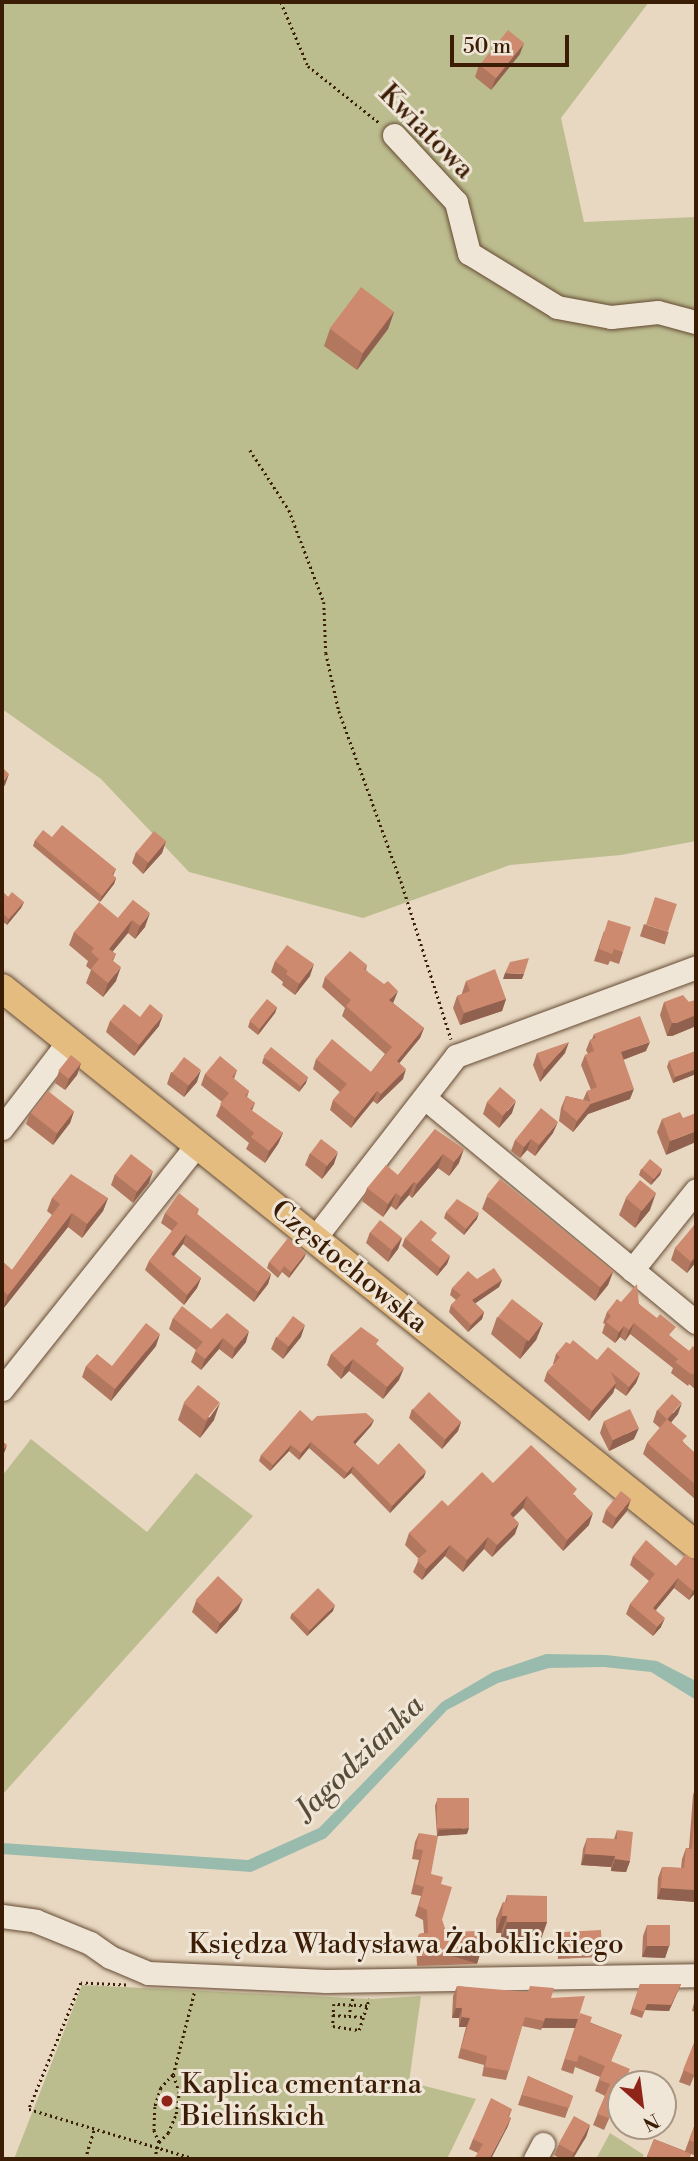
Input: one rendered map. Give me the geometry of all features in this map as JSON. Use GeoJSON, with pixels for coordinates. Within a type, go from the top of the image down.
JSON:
{"type":"FeatureCollection","features":[{"type":"Feature","properties":{"kind":"main road","name":"Częstochowska"},"geometry":{"type":"LineString","coordinates":[[2,988],[696,1545]]}},
{"type":"Feature","properties":{"kind":"street","name":"Kwiatowa"},"geometry":{"type":"LineString","coordinates":[[394,135],[456,202],[469,253],[557,307],[611,317],[658,312],[696,322]]}},
{"type":"Feature","properties":{"kind":"street"},"geometry":{"type":"LineString","coordinates":[[314,1239],[456,1056],[696,967]]}},
{"type":"Feature","properties":{"kind":"street"},"geometry":{"type":"LineString","coordinates":[[2,1128],[68,1042]]}},
{"type":"Feature","properties":{"kind":"street"},"geometry":{"type":"LineString","coordinates":[[426,1098],[696,1322]]}},
{"type":"Feature","properties":{"kind":"street"},"geometry":{"type":"LineString","coordinates":[[2,1389],[197,1145]]}},
{"type":"Feature","properties":{"kind":"street"},"geometry":{"type":"LineString","coordinates":[[632,1270],[696,1190]]}},
{"type":"Feature","properties":{"kind":"street","name":"Księdza Władysława Żaboklickiego"},"geometry":{"type":"LineString","coordinates":[[2,1916],[36,1921],[90,1943],[110,1957],[148,1973],[326,1981],[696,1975]]}},
{"type":"Feature","properties":{"kind":"path","name":"Kwiatowa"},"geometry":{"type":"LineString","coordinates":[[281,2],[308,66],[394,135]]}},
{"type":"Feature","properties":{"kind":"path"},"geometry":{"type":"LineString","coordinates":[[250,450],[289,510],[324,602],[326,653],[339,711],[401,881],[456,1056]]}},
{"type":"Feature","properties":{"kind":"path"},"geometry":{"type":"LineString","coordinates":[[159,2142],[154,2130],[155,2107],[161,2088],[173,2075],[198,1975]]}},
{"type":"Feature","properties":{"kind":"path"},"geometry":{"type":"LineString","coordinates":[[132,1986],[81,1983],[29,2109],[196,2159]]}},
{"type":"Feature","properties":{"kind":"path"},"geometry":{"type":"LineString","coordinates":[[367,2006],[334,2004],[333,2026],[359,2030],[367,2006],[370,1996]]}},
{"type":"Feature","properties":{"kind":"path"},"geometry":{"type":"LineString","coordinates":[[349,2016],[352,2005]]}},
{"type":"Feature","properties":{"kind":"path"},"geometry":{"type":"LineString","coordinates":[[333,2015],[363,2018]]}},
{"type":"Feature","properties":{"kind":"path"},"geometry":{"type":"LineString","coordinates":[[154,2159],[159,2142],[169,2133],[176,2114],[178,2093],[173,2075]]}},
{"type":"Feature","properties":{"kind":"path"},"geometry":{"type":"LineString","coordinates":[[85,2159],[94,2130]]}},
{"type":"Feature","properties":{"kind":"shaded area"},"geometry":{"type":"Polygon","coordinates":[[[2,2],[649,2],[561,118],[584,222],[696,217],[696,841],[621,855],[510,865],[363,918],[189,872],[101,779],[2,709],[2,2]]]}},
{"type":"Feature","properties":{"kind":"shaded area"},"geometry":{"type":"Polygon","coordinates":[[[31,1439],[147,1532],[196,1473],[253,1516],[2,1795],[2,1476],[31,1439]]]}},
{"type":"Feature","properties":{"kind":"shaded area"},"geometry":{"type":"Polygon","coordinates":[[[546,1654],[606,1655],[657,1661],[696,1681],[696,1700],[651,1672],[604,1667],[549,1668],[498,1683],[447,1710],[326,1838],[251,1872],[2,1854],[2,1843],[248,1860],[319,1828],[442,1702],[493,1672],[546,1654]]]}},
{"type":"Feature","properties":{"kind":"shaded area"},"geometry":{"type":"Polygon","coordinates":[[[82,1985],[371,1999],[421,1996],[409,2082],[476,2099],[447,2159],[14,2159],[82,1985]]]}},
{"type":"Feature","properties":{"kind":"shaded area"},"geometry":{"type":"Polygon","coordinates":[[[607,2139],[621,2140],[644,2155],[641,2159],[596,2159],[607,2139]]]}},
{"type":"Feature","properties":{"kind":"building"},"geometry":{"type":"Polygon","coordinates":[[[508,30],[524,43],[496,78],[480,65],[508,30]]]}},
{"type":"Feature","properties":{"kind":"building"},"geometry":{"type":"Polygon","coordinates":[[[361,287],[394,312],[362,353],[330,329],[361,287]]]}},
{"type":"Feature","properties":{"kind":"building"},"geometry":{"type":"Polygon","coordinates":[[[2,767],[9,774],[2,783],[2,767]]]}},
{"type":"Feature","properties":{"kind":"building"},"geometry":{"type":"Polygon","coordinates":[[[62,825],[116,869],[112,874],[116,878],[102,896],[35,840],[43,830],[52,837],[62,825]]]}},
{"type":"Feature","properties":{"kind":"building"},"geometry":{"type":"Polygon","coordinates":[[[154,831],[166,841],[148,863],[136,852],[154,831]]]}},
{"type":"Feature","properties":{"kind":"building"},"geometry":{"type":"Polygon","coordinates":[[[2,891],[8,897],[12,892],[24,902],[9,919],[2,913],[2,891]]]}},
{"type":"Feature","properties":{"kind":"building"},"geometry":{"type":"Polygon","coordinates":[[[655,897],[677,904],[668,932],[646,925],[655,897]]]}},
{"type":"Feature","properties":{"kind":"building"},"geometry":{"type":"Polygon","coordinates":[[[133,900],[150,913],[140,926],[132,920],[109,949],[116,954],[112,960],[121,967],[108,983],[91,969],[99,959],[91,952],[94,948],[74,932],[99,902],[118,918],[133,900]]]}},
{"type":"Feature","properties":{"kind":"building"},"geometry":{"type":"Polygon","coordinates":[[[608,920],[631,927],[623,952],[614,949],[612,954],[599,949],[608,920]]]}},
{"type":"Feature","properties":{"kind":"building"},"geometry":{"type":"Polygon","coordinates":[[[287,945],[314,964],[299,984],[275,961],[287,945]]]}},
{"type":"Feature","properties":{"kind":"building"},"geometry":{"type":"Polygon","coordinates":[[[350,951],[367,965],[364,969],[384,984],[388,981],[398,991],[389,1000],[424,1028],[397,1061],[406,1069],[381,1094],[377,1091],[355,1118],[333,1100],[347,1084],[316,1059],[332,1039],[371,1072],[392,1047],[346,1006],[351,1000],[325,977],[350,951]]]}},
{"type":"Feature","properties":{"kind":"building"},"geometry":{"type":"Polygon","coordinates":[[[529,958],[524,974],[505,973],[510,962],[529,958]]]}},
{"type":"Feature","properties":{"kind":"building"},"geometry":{"type":"Polygon","coordinates":[[[495,969],[506,999],[464,1013],[457,996],[470,991],[466,981],[495,969]]]}},
{"type":"Feature","properties":{"kind":"building"},"geometry":{"type":"Polygon","coordinates":[[[683,995],[689,1002],[696,1000],[696,1015],[672,1023],[664,1002],[683,995]]]}},
{"type":"Feature","properties":{"kind":"building"},"geometry":{"type":"Polygon","coordinates":[[[267,999],[277,1007],[259,1029],[249,1021],[267,999]]]}},
{"type":"Feature","properties":{"kind":"building"},"geometry":{"type":"Polygon","coordinates":[[[124,1004],[140,1017],[150,1004],[163,1015],[139,1045],[110,1021],[124,1004]]]}},
{"type":"Feature","properties":{"kind":"building"},"geometry":{"type":"Polygon","coordinates":[[[640,1016],[650,1042],[621,1052],[634,1089],[591,1104],[587,1091],[597,1087],[585,1055],[594,1051],[590,1040],[596,1038],[594,1034],[640,1016]]]}},
{"type":"Feature","properties":{"kind":"building"},"geometry":{"type":"Polygon","coordinates":[[[569,1042],[544,1070],[537,1053],[569,1042]]]}},
{"type":"Feature","properties":{"kind":"building"},"geometry":{"type":"Polygon","coordinates":[[[271,1047],[308,1077],[301,1087],[263,1056],[271,1047]]]}},
{"type":"Feature","properties":{"kind":"building"},"geometry":{"type":"Polygon","coordinates":[[[696,1051],[696,1069],[675,1077],[669,1061],[696,1051]]]}},
{"type":"Feature","properties":{"kind":"building"},"geometry":{"type":"Polygon","coordinates":[[[71,1055],[81,1063],[69,1079],[58,1071],[71,1055]]]}},
{"type":"Feature","properties":{"kind":"building"},"geometry":{"type":"Polygon","coordinates":[[[220,1056],[237,1070],[232,1077],[249,1091],[245,1096],[255,1103],[250,1109],[283,1133],[269,1151],[251,1137],[254,1133],[220,1104],[229,1093],[205,1074],[220,1056]]]}},
{"type":"Feature","properties":{"kind":"building"},"geometry":{"type":"Polygon","coordinates":[[[184,1057],[201,1070],[189,1086],[172,1073],[184,1057]]]}},
{"type":"Feature","properties":{"kind":"building"},"geometry":{"type":"Polygon","coordinates":[[[500,1087],[516,1101],[503,1116],[487,1102],[500,1087]]]}},
{"type":"Feature","properties":{"kind":"building"},"geometry":{"type":"Polygon","coordinates":[[[48,1091],[74,1111],[57,1133],[31,1113],[48,1091]]]}},
{"type":"Feature","properties":{"kind":"building"},"geometry":{"type":"Polygon","coordinates":[[[566,1096],[592,1102],[577,1121],[563,1109],[566,1096]]]}},
{"type":"Feature","properties":{"kind":"building"},"geometry":{"type":"Polygon","coordinates":[[[541,1108],[558,1122],[539,1145],[531,1139],[524,1147],[515,1140],[541,1108]]]}},
{"type":"Feature","properties":{"kind":"building"},"geometry":{"type":"Polygon","coordinates":[[[680,1112],[683,1118],[696,1113],[696,1131],[670,1141],[662,1119],[680,1112]]]}},
{"type":"Feature","properties":{"kind":"building"},"geometry":{"type":"Polygon","coordinates":[[[435,1129],[464,1149],[454,1162],[443,1154],[417,1184],[414,1182],[401,1197],[396,1193],[388,1204],[367,1188],[386,1165],[398,1175],[435,1129]]]}},
{"type":"Feature","properties":{"kind":"building"},"geometry":{"type":"Polygon","coordinates":[[[321,1139],[338,1152],[327,1166],[310,1153],[321,1139]]]}},
{"type":"Feature","properties":{"kind":"building"},"geometry":{"type":"Polygon","coordinates":[[[131,1154],[153,1171],[137,1192],[115,1174],[131,1154]]]}},
{"type":"Feature","properties":{"kind":"building"},"geometry":{"type":"Polygon","coordinates":[[[650,1159],[662,1169],[654,1179],[642,1169],[650,1159]]]}},
{"type":"Feature","properties":{"kind":"building"},"geometry":{"type":"Polygon","coordinates":[[[71,1174],[108,1198],[87,1224],[72,1213],[8,1295],[2,1290],[2,1261],[12,1270],[60,1204],[52,1198],[71,1174]]]}},
{"type":"Feature","properties":{"kind":"building"},"geometry":{"type":"Polygon","coordinates":[[[500,1179],[613,1271],[600,1287],[487,1195],[500,1179]]]}},
{"type":"Feature","properties":{"kind":"building"},"geometry":{"type":"Polygon","coordinates":[[[640,1180],[656,1193],[642,1211],[626,1198],[640,1180]]]}},
{"type":"Feature","properties":{"kind":"building"},"geometry":{"type":"Polygon","coordinates":[[[179,1193],[199,1209],[196,1213],[271,1274],[258,1292],[186,1234],[171,1254],[201,1278],[187,1295],[149,1261],[178,1223],[165,1213],[179,1193]]]}},
{"type":"Feature","properties":{"kind":"building"},"geometry":{"type":"Polygon","coordinates":[[[457,1199],[479,1213],[466,1229],[446,1212],[457,1199]]]}},
{"type":"Feature","properties":{"kind":"building"},"geometry":{"type":"Polygon","coordinates":[[[380,1220],[402,1238],[392,1250],[370,1232],[380,1220]]]}},
{"type":"Feature","properties":{"kind":"building"},"geometry":{"type":"Polygon","coordinates":[[[421,1220],[437,1233],[431,1240],[450,1256],[440,1268],[405,1238],[421,1220]]]}},
{"type":"Feature","properties":{"kind":"building"},"geometry":{"type":"Polygon","coordinates":[[[695,1224],[696,1256],[691,1262],[675,1248],[695,1224]]]}},
{"type":"Feature","properties":{"kind":"building"},"geometry":{"type":"Polygon","coordinates":[[[288,1238],[306,1253],[291,1272],[284,1266],[280,1272],[269,1262],[288,1238]]]}},
{"type":"Feature","properties":{"kind":"building"},"geometry":{"type":"Polygon","coordinates":[[[494,1268],[502,1280],[472,1300],[484,1312],[471,1325],[451,1305],[461,1295],[452,1288],[468,1271],[477,1279],[494,1268]]]}},
{"type":"Feature","properties":{"kind":"building"},"geometry":{"type":"Polygon","coordinates":[[[637,1284],[639,1304],[657,1318],[660,1314],[676,1327],[669,1335],[689,1351],[693,1346],[696,1349],[696,1376],[675,1362],[678,1359],[634,1323],[629,1330],[624,1326],[619,1332],[606,1322],[611,1316],[607,1312],[617,1299],[621,1302],[637,1284]]]}},
{"type":"Feature","properties":{"kind":"building"},"geometry":{"type":"Polygon","coordinates":[[[512,1299],[543,1323],[529,1341],[498,1317],[512,1299]]]}},
{"type":"Feature","properties":{"kind":"building"},"geometry":{"type":"Polygon","coordinates":[[[182,1306],[211,1329],[227,1313],[249,1331],[235,1348],[223,1338],[205,1359],[195,1351],[203,1342],[173,1318],[182,1306]]]}},
{"type":"Feature","properties":{"kind":"building"},"geometry":{"type":"Polygon","coordinates":[[[293,1316],[305,1325],[289,1347],[277,1338],[293,1316]]]}},
{"type":"Feature","properties":{"kind":"building"},"geometry":{"type":"Polygon","coordinates":[[[146,1323],[160,1334],[115,1389],[86,1366],[97,1354],[112,1366],[146,1323]]]}},
{"type":"Feature","properties":{"kind":"building"},"geometry":{"type":"Polygon","coordinates":[[[361,1327],[379,1340],[376,1344],[404,1368],[387,1387],[353,1359],[345,1367],[331,1354],[361,1327]]]}},
{"type":"Feature","properties":{"kind":"building"},"geometry":{"type":"Polygon","coordinates":[[[573,1340],[597,1360],[608,1347],[640,1373],[629,1387],[611,1372],[616,1383],[592,1411],[547,1372],[560,1357],[556,1354],[566,1342],[570,1344],[573,1340]]]}},
{"type":"Feature","properties":{"kind":"building"},"geometry":{"type":"Polygon","coordinates":[[[198,1385],[220,1403],[205,1420],[184,1403],[198,1385]]]}},
{"type":"Feature","properties":{"kind":"building"},"geometry":{"type":"Polygon","coordinates":[[[429,1392],[461,1422],[445,1440],[413,1410],[429,1392]]]}},
{"type":"Feature","properties":{"kind":"building"},"geometry":{"type":"Polygon","coordinates":[[[672,1394],[682,1403],[667,1419],[657,1410],[672,1394]]]}},
{"type":"Feature","properties":{"kind":"building"},"geometry":{"type":"Polygon","coordinates":[[[630,1409],[639,1428],[613,1440],[604,1421],[630,1409]]]}},
{"type":"Feature","properties":{"kind":"building"},"geometry":{"type":"Polygon","coordinates":[[[300,1410],[312,1421],[317,1416],[366,1413],[374,1420],[353,1442],[378,1465],[399,1443],[426,1471],[392,1506],[353,1466],[347,1473],[311,1442],[301,1453],[291,1445],[273,1465],[261,1455],[300,1410]]]}},
{"type":"Feature","properties":{"kind":"building"},"geometry":{"type":"Polygon","coordinates":[[[667,1419],[687,1436],[682,1441],[696,1454],[696,1485],[647,1443],[667,1419]]]}},
{"type":"Feature","properties":{"kind":"building"},"geometry":{"type":"Polygon","coordinates":[[[531,1445],[577,1489],[573,1494],[593,1513],[567,1540],[527,1496],[510,1514],[519,1523],[497,1545],[488,1537],[467,1560],[450,1545],[426,1569],[417,1560],[427,1551],[409,1533],[442,1500],[448,1506],[482,1472],[493,1483],[531,1445]]]}},
{"type":"Feature","properties":{"kind":"building"},"geometry":{"type":"Polygon","coordinates":[[[621,1491],[631,1499],[616,1518],[606,1510],[621,1491]]]}},
{"type":"Feature","properties":{"kind":"building"},"geometry":{"type":"Polygon","coordinates":[[[646,1540],[676,1566],[686,1554],[696,1562],[696,1586],[693,1591],[678,1578],[653,1608],[665,1618],[657,1627],[630,1604],[655,1574],[633,1556],[646,1540]]]}},
{"type":"Feature","properties":{"kind":"building"},"geometry":{"type":"Polygon","coordinates":[[[218,1576],[243,1599],[220,1623],[195,1600],[218,1576]]]}},
{"type":"Feature","properties":{"kind":"building"},"geometry":{"type":"Polygon","coordinates":[[[318,1588],[335,1605],[310,1630],[293,1613],[318,1588]]]}},
{"type":"Feature","properties":{"kind":"building"},"geometry":{"type":"Polygon","coordinates":[[[696,1794],[696,1890],[661,1888],[662,1867],[684,1868],[686,1848],[692,1849],[696,1794]]]}},
{"type":"Feature","properties":{"kind":"building"},"geometry":{"type":"Polygon","coordinates":[[[437,1798],[469,1798],[469,1828],[437,1828],[437,1798]]]}},
{"type":"Feature","properties":{"kind":"building"},"geometry":{"type":"Polygon","coordinates":[[[617,1830],[633,1832],[630,1861],[615,1859],[615,1856],[585,1854],[587,1838],[617,1839],[617,1830]]]}},
{"type":"Feature","properties":{"kind":"building"},"geometry":{"type":"Polygon","coordinates":[[[419,1833],[438,1836],[431,1874],[443,1877],[441,1884],[452,1887],[442,1920],[446,1932],[479,1931],[480,1954],[421,1956],[419,1934],[428,1933],[427,1910],[419,1906],[424,1887],[415,1884],[423,1850],[416,1849],[419,1833]]]}},
{"type":"Feature","properties":{"kind":"building"},"geometry":{"type":"Polygon","coordinates":[[[507,1895],[547,1896],[547,1922],[507,1922],[507,1916],[502,1916],[503,1902],[507,1902],[507,1895]]]}},
{"type":"Feature","properties":{"kind":"building"},"geometry":{"type":"Polygon","coordinates":[[[647,1925],[670,1925],[670,1946],[647,1946],[647,1925]]]}},
{"type":"Feature","properties":{"kind":"building"},"geometry":{"type":"Polygon","coordinates":[[[601,1930],[602,1951],[560,1953],[559,1932],[601,1930]]]}},
{"type":"Feature","properties":{"kind":"building"},"geometry":{"type":"Polygon","coordinates":[[[640,1984],[681,1984],[671,2005],[647,2004],[644,2012],[632,2008],[640,1984]]]}},
{"type":"Feature","properties":{"kind":"building"},"geometry":{"type":"Polygon","coordinates":[[[457,1986],[528,1992],[530,1986],[554,1988],[551,1998],[585,1996],[578,2019],[545,2018],[544,2021],[525,2017],[509,2071],[485,2067],[487,2056],[461,2048],[470,2018],[462,2017],[462,2008],[456,2008],[457,1986]]]}},
{"type":"Feature","properties":{"kind":"building"},"geometry":{"type":"Polygon","coordinates":[[[580,2013],[592,2017],[590,2023],[622,2035],[611,2061],[630,2069],[607,2070],[607,2083],[599,2080],[605,2066],[579,2055],[577,2062],[565,2059],[580,2013]]]}},
{"type":"Feature","properties":{"kind":"building"},"geometry":{"type":"Polygon","coordinates":[[[696,2038],[696,2070],[694,2075],[683,2070],[696,2038]]]}},
{"type":"Feature","properties":{"kind":"building"},"geometry":{"type":"Polygon","coordinates":[[[528,2076],[573,2096],[569,2108],[522,2095],[528,2076]]]}},
{"type":"Feature","properties":{"kind":"building"},"geometry":{"type":"Polygon","coordinates":[[[607,2091],[607,2117],[597,2114],[607,2091]]]}},
{"type":"Feature","properties":{"kind":"building"},"geometry":{"type":"Polygon","coordinates":[[[491,2098],[512,2109],[508,2116],[511,2118],[489,2159],[474,2159],[483,2144],[473,2139],[491,2098]]]}},
{"type":"Feature","properties":{"kind":"building"},"geometry":{"type":"Polygon","coordinates":[[[574,2116],[590,2125],[574,2153],[558,2144],[574,2116]]]}},
{"type":"Feature","properties":{"kind":"building"},"geometry":{"type":"Polygon","coordinates":[[[696,2125],[696,2143],[689,2140],[696,2125]]]}},
{"type":"Feature","properties":{"kind":"building"},"geometry":{"type":"Polygon","coordinates":[[[654,2140],[691,2154],[688,2159],[655,2159],[647,2156],[654,2140]]]}},
{"type":"Feature","properties":{"kind":"place","name":"Kaplica cmentarna Bielińskich"},"geometry":{"type":"Point","coordinates":[167,2101]}},
{"type":"Feature","properties":{"kind":"water label","name":"Jagodzianka"},"geometry":{"type":"Point","coordinates":[360,1758]}}]}
